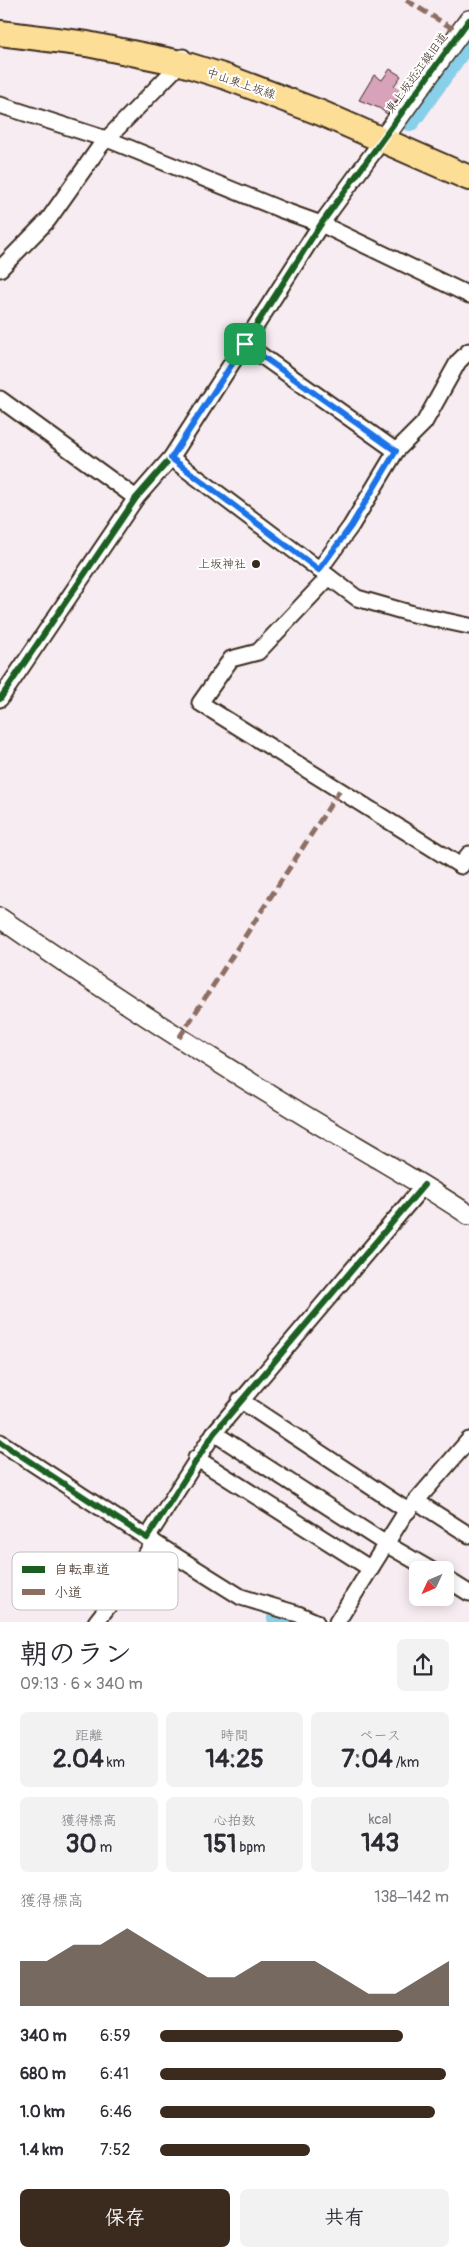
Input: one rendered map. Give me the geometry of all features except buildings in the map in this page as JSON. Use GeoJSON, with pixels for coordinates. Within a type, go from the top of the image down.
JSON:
{"type":"FeatureCollection","features":[{"type":"Feature","properties":{"kind":"main road","name":"中山東上坂線"},"geometry":{"type":"LineString","coordinates":[[0,22],[90,32],[183,58],[283,98],[469,164]]}},
{"type":"Feature","properties":{"kind":"main road","name":"中山東上坂線"},"geometry":{"type":"LineString","coordinates":[[0,34],[183,58]]}},
{"type":"Feature","properties":{"kind":"main road","name":"中山東上坂線"},"geometry":{"type":"LineString","coordinates":[[387,134],[469,178]]}},
{"type":"Feature","properties":{"kind":"street","name":"東上坂近江線旧道"},"geometry":{"type":"LineString","coordinates":[[387,134],[469,20]]}},
{"type":"Feature","properties":{"kind":"street"},"geometry":{"type":"LineString","coordinates":[[0,269],[48,220],[101,145],[183,58]]}},
{"type":"Feature","properties":{"kind":"street"},"geometry":{"type":"LineString","coordinates":[[0,105],[107,139],[321,224],[469,296]]}},
{"type":"Feature","properties":{"kind":"street"},"geometry":{"type":"LineString","coordinates":[[0,699],[136,498],[171,458],[321,224],[387,134]]}},
{"type":"Feature","properties":{"kind":"street"},"geometry":{"type":"LineString","coordinates":[[245,344],[396,451]]}},
{"type":"Feature","properties":{"kind":"street"},"geometry":{"type":"LineString","coordinates":[[469,351],[458,362],[424,422],[396,451],[324,573],[258,652],[231,659],[200,703],[461,866],[469,854]]}},
{"type":"Feature","properties":{"kind":"street"},"geometry":{"type":"LineString","coordinates":[[0,399],[136,498]]}},
{"type":"Feature","properties":{"kind":"street"},"geometry":{"type":"LineString","coordinates":[[171,458],[357,598],[413,614],[469,626]]}},
{"type":"Feature","properties":{"kind":"street"},"geometry":{"type":"LineString","coordinates":[[0,918],[68,966],[179,1038],[308,1118],[424,1185],[469,1215]]}},
{"type":"Feature","properties":{"kind":"street"},"geometry":{"type":"LineString","coordinates":[[144,1552],[196,1458],[214,1433],[424,1185]]}},
{"type":"Feature","properties":{"kind":"street"},"geometry":{"type":"LineString","coordinates":[[240,1400],[412,1506],[469,1535]]}},
{"type":"Feature","properties":{"kind":"street"},"geometry":{"type":"LineString","coordinates":[[214,1433],[415,1561]]}},
{"type":"Feature","properties":{"kind":"street"},"geometry":{"type":"LineString","coordinates":[[336,1622],[412,1506],[469,1440]]}},
{"type":"Feature","properties":{"kind":"street"},"geometry":{"type":"LineString","coordinates":[[0,1442],[169,1552]]}},
{"type":"Feature","properties":{"kind":"street"},"geometry":{"type":"LineString","coordinates":[[196,1458],[371,1569]]}},
{"type":"Feature","properties":{"kind":"street"},"geometry":{"type":"LineString","coordinates":[[178,1558],[241,1597],[298,1614],[316,1622]]}},
{"type":"Feature","properties":{"kind":"street"},"geometry":{"type":"LineString","coordinates":[[454,1583],[469,1592]]}},
{"type":"Feature","properties":{"kind":"street"},"geometry":{"type":"LineString","coordinates":[[96,1622],[105,1610]]}},
{"type":"Feature","properties":{"kind":"waterway"},"geometry":{"type":"LineString","coordinates":[[410,120],[469,37]]}},
{"type":"Feature","properties":{"kind":"waterway"},"geometry":{"type":"LineString","coordinates":[[278,1618],[284,1622]]}},
{"type":"Feature","properties":{"kind":"marked path"},"geometry":{"type":"LineString","coordinates":[[406,0],[460,33]]}},
{"type":"Feature","properties":{"kind":"marked path"},"geometry":{"type":"LineString","coordinates":[[179,1038],[340,790]]}},
{"type":"Feature","properties":{"kind":"cycle path"},"geometry":{"type":"LineString","coordinates":[[0,699],[136,498],[171,458],[321,224],[469,20]]}},
{"type":"Feature","properties":{"kind":"cycle path"},"geometry":{"type":"LineString","coordinates":[[0,1442],[147,1538],[214,1433],[424,1185]]}},
{"type":"Feature","properties":{"kind":"place","name":"上坂神社"},"geometry":{"type":"Point","coordinates":[256,564]}},
{"type":"Feature","properties":{"kind":"route"},"geometry":{"type":"LineString","coordinates":[[245,344],[396,451],[351,526],[319,570],[171,458],[245,344]]}}]}
